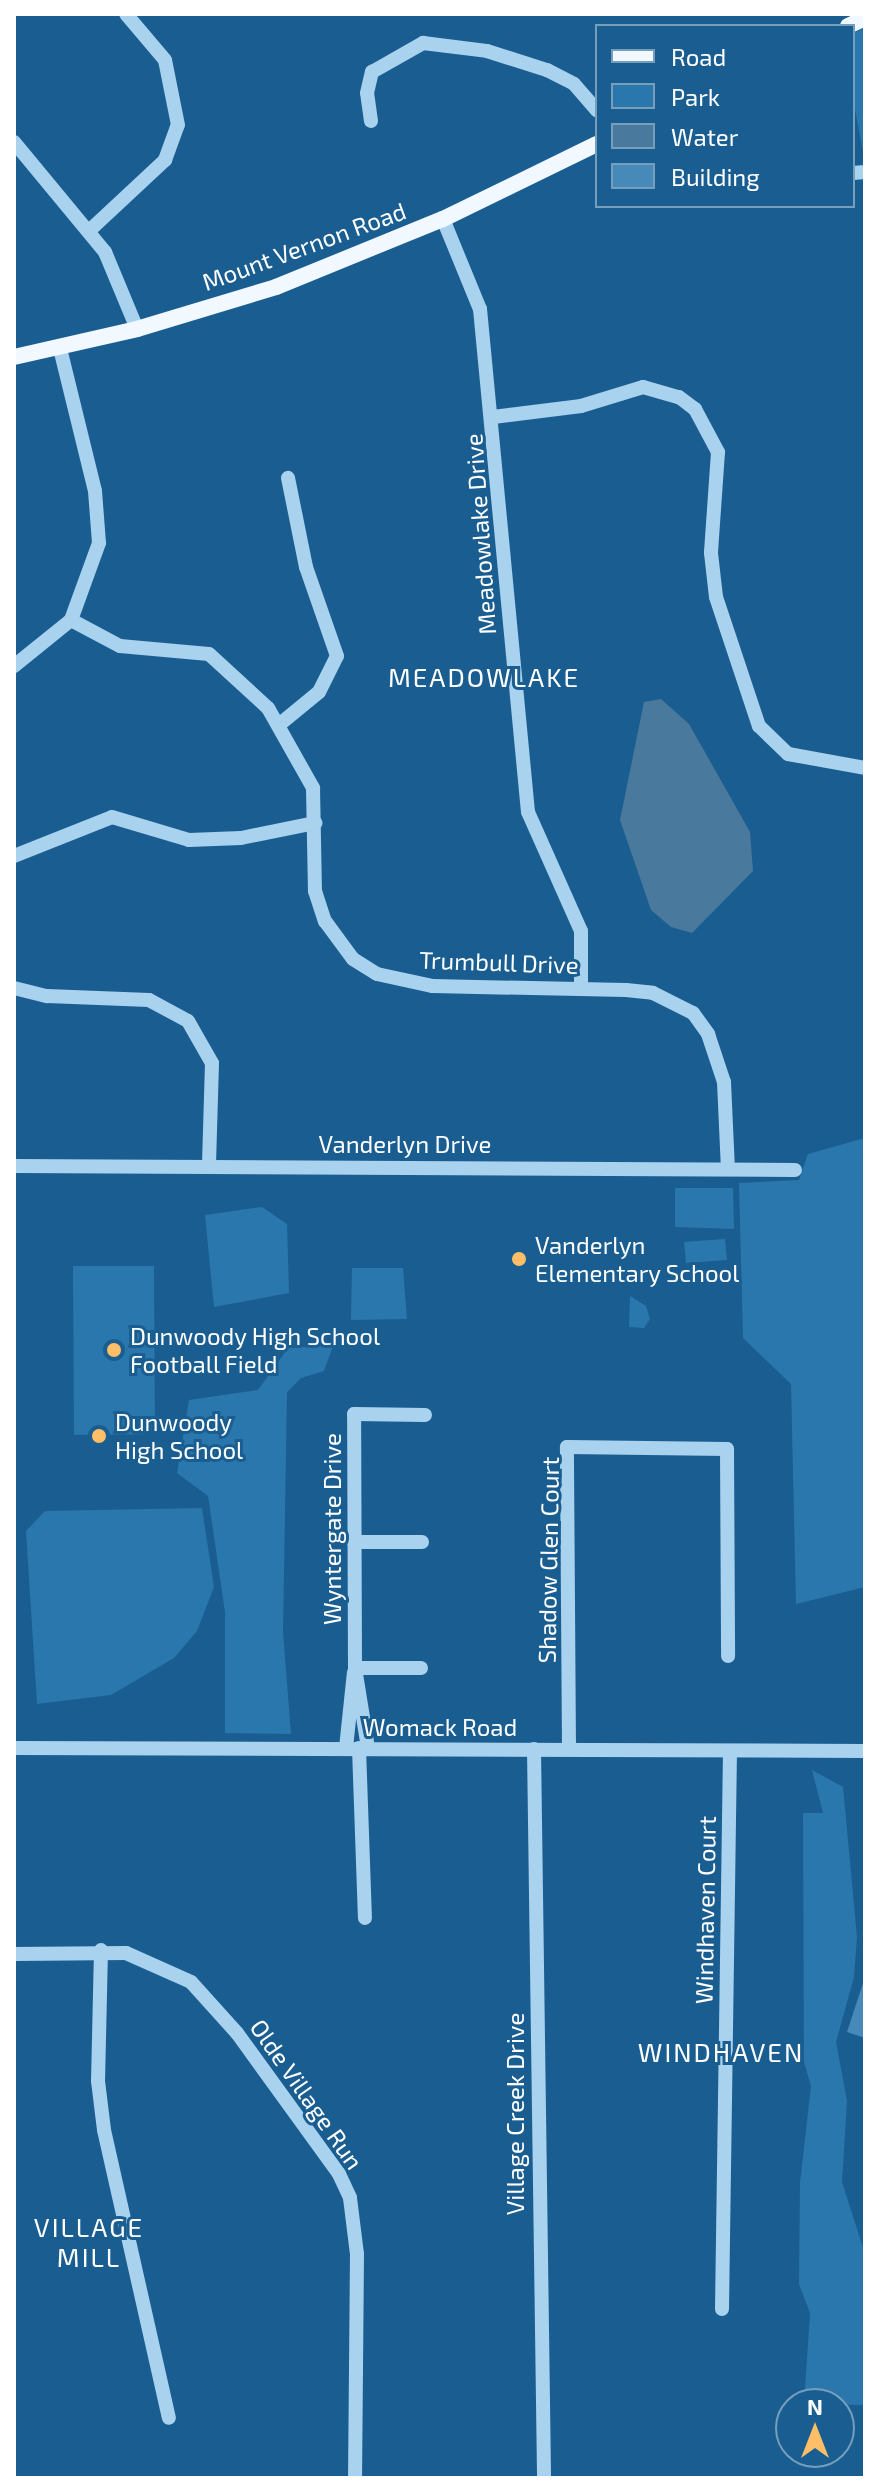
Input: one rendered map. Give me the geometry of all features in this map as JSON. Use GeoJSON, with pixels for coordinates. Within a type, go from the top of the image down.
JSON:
{"type":"FeatureCollection","features":[{"type":"Feature","properties":{"kind":"main road","name":"Mount Vernon Road"},"geometry":{"type":"LineString","coordinates":[[14,357],[137,329],[276,287],[443,219],[595,145]]}},
{"type":"Feature","properties":{"kind":"street"},"geometry":{"type":"LineString","coordinates":[[90,230],[165,160],[178,125],[174,80],[165,60],[126,14]]}},
{"type":"Feature","properties":{"kind":"street"},"geometry":{"type":"LineString","coordinates":[[371,121],[367,93],[372,72],[423,43],[487,51],[547,70],[574,84],[595,108]]}},
{"type":"Feature","properties":{"kind":"street"},"geometry":{"type":"LineString","coordinates":[[14,142],[90,230],[117,272],[137,329]]}},
{"type":"Feature","properties":{"kind":"street"},"geometry":{"type":"LineString","coordinates":[[575,155],[595,152]]}},
{"type":"Feature","properties":{"kind":"street","name":"Meadowlake Drive"},"geometry":{"type":"LineString","coordinates":[[443,219],[480,309],[493,417],[528,812],[581,931],[581,986]]}},
{"type":"Feature","properties":{"kind":"street"},"geometry":{"type":"LineString","coordinates":[[14,666],[71,620],[91,572],[100,521],[60,348]]}},
{"type":"Feature","properties":{"kind":"street"},"geometry":{"type":"LineString","coordinates":[[493,417],[581,406],[643,387],[679,397],[695,409],[718,452],[711,553],[716,597],[759,726],[788,754],[865,768]]}},
{"type":"Feature","properties":{"kind":"street"},"geometry":{"type":"LineString","coordinates":[[280,724],[319,692],[337,656],[306,567],[288,478]]}},
{"type":"Feature","properties":{"kind":"street","name":"Trumbull Drive"},"geometry":{"type":"LineString","coordinates":[[71,620],[120,646],[171,647],[222,660],[280,724],[313,788],[315,891],[325,921],[365,966],[432,986],[581,986],[653,993],[693,1013],[708,1034],[724,1082],[728,1169]]}},
{"type":"Feature","properties":{"kind":"street"},"geometry":{"type":"LineString","coordinates":[[14,856],[112,817],[189,840],[241,838],[315,823]]}},
{"type":"Feature","properties":{"kind":"street"},"geometry":{"type":"LineString","coordinates":[[14,988],[47,996],[149,1000],[188,1021],[212,1063],[209,1166]]}},
{"type":"Feature","properties":{"kind":"street","name":"Vanderlyn Drive"},"geometry":{"type":"LineString","coordinates":[[14,1166],[795,1170]]}},
{"type":"Feature","properties":{"kind":"street","name":"Wyntergate Drive"},"geometry":{"type":"LineString","coordinates":[[365,1918],[356,1728],[354,1414],[425,1415]]}},
{"type":"Feature","properties":{"kind":"street","name":"Shadow Glen Court"},"geometry":{"type":"LineString","coordinates":[[569,1749],[567,1447],[727,1449],[728,1656]]}},
{"type":"Feature","properties":{"kind":"street"},"geometry":{"type":"LineString","coordinates":[[354,1542],[422,1542]]}},
{"type":"Feature","properties":{"kind":"street"},"geometry":{"type":"LineString","coordinates":[[355,1668],[421,1668]]}},
{"type":"Feature","properties":{"kind":"street","name":"Womack Road"},"geometry":{"type":"LineString","coordinates":[[14,1748],[865,1751]]}},
{"type":"Feature","properties":{"kind":"street","name":"Village Creek Drive"},"geometry":{"type":"LineString","coordinates":[[534,1749],[544,2478]]}},
{"type":"Feature","properties":{"kind":"street","name":"Windhaven Court"},"geometry":{"type":"LineString","coordinates":[[722,2309],[730,1751]]}},
{"type":"Feature","properties":{"kind":"street"},"geometry":{"type":"LineString","coordinates":[[101,1950],[98,2081],[104,2130],[169,2418]]}},
{"type":"Feature","properties":{"kind":"street","name":"Olde Village Run"},"geometry":{"type":"LineString","coordinates":[[14,1954],[101,1950],[157,1964],[215,2005],[339,2174],[350,2198],[357,2254],[355,2478]]}},
{"type":"Feature","properties":{"kind":"green space"},"geometry":{"type":"Polygon","coordinates":[[[865,28],[865,162],[855,110],[855,32],[865,28]]]}},
{"type":"Feature","properties":{"kind":"green space"},"geometry":{"type":"Polygon","coordinates":[[[865,1138],[865,1587],[796,1604],[791,1384],[743,1338],[739,1183],[799,1180],[808,1154],[865,1138]]]}},
{"type":"Feature","properties":{"kind":"green space"},"geometry":{"type":"Polygon","coordinates":[[[675,1188],[733,1188],[734,1229],[675,1227],[675,1188]]]}},
{"type":"Feature","properties":{"kind":"green space"},"geometry":{"type":"Polygon","coordinates":[[[262,1207],[287,1224],[289,1293],[214,1307],[205,1215],[262,1207]]]}},
{"type":"Feature","properties":{"kind":"green space"},"geometry":{"type":"Polygon","coordinates":[[[725,1239],[727,1260],[686,1263],[684,1242],[725,1239]]]}},
{"type":"Feature","properties":{"kind":"green space","name":"Dunwoody High School Football Field"},"geometry":{"type":"Polygon","coordinates":[[[73,1266],[154,1266],[155,1434],[74,1435],[73,1266]]]}},
{"type":"Feature","properties":{"kind":"green space"},"geometry":{"type":"Polygon","coordinates":[[[352,1268],[403,1268],[407,1319],[351,1320],[352,1268]]]}},
{"type":"Feature","properties":{"kind":"green space"},"geometry":{"type":"Polygon","coordinates":[[[630,1296],[646,1306],[650,1319],[644,1328],[629,1327],[630,1296]]]}},
{"type":"Feature","properties":{"kind":"green space"},"geometry":{"type":"Polygon","coordinates":[[[298,1334],[298,1347],[333,1346],[324,1371],[301,1378],[287,1392],[283,1632],[291,1734],[225,1733],[225,1612],[208,1496],[177,1473],[189,1400],[258,1390],[298,1334]]]}},
{"type":"Feature","properties":{"kind":"green space"},"geometry":{"type":"Polygon","coordinates":[[[202,1508],[214,1587],[197,1631],[174,1658],[111,1695],[37,1704],[26,1531],[45,1511],[202,1508]]]}},
{"type":"Feature","properties":{"kind":"green space"},"geometry":{"type":"Polygon","coordinates":[[[812,1770],[843,1787],[857,1937],[854,1977],[836,2042],[847,2101],[842,2182],[865,2254],[865,2405],[855,2405],[855,2388],[805,2388],[810,2313],[799,2284],[800,2183],[811,2086],[804,2062],[803,1813],[823,1813],[812,1770]]]}},
{"type":"Feature","properties":{"kind":"water"},"geometry":{"type":"Polygon","coordinates":[[[661,699],[689,724],[750,832],[753,871],[692,933],[671,927],[651,910],[620,820],[644,702],[661,699]]]}},
{"type":"Feature","properties":{"kind":"building"},"geometry":{"type":"Polygon","coordinates":[[[865,1977],[865,2038],[847,2032],[865,1977]]]}},
{"type":"Feature","properties":{"kind":"place","name":"Vanderlyn Elementary School"},"geometry":{"type":"Point","coordinates":[519,1259]}},
{"type":"Feature","properties":{"kind":"place","name":"Dunwoody High School Football Field"},"geometry":{"type":"Point","coordinates":[114,1350]}},
{"type":"Feature","properties":{"kind":"place","name":"Dunwoody High School"},"geometry":{"type":"Point","coordinates":[99,1436]}},
{"type":"Feature","properties":{"kind":"district","name":"MEADOWLAKE"},"geometry":{"type":"Point","coordinates":[484,677]}},
{"type":"Feature","properties":{"kind":"district","name":"WINDHAVEN"},"geometry":{"type":"Point","coordinates":[721,2052]}},
{"type":"Feature","properties":{"kind":"district","name":"VILLAGE MILL"},"geometry":{"type":"Point","coordinates":[89,2242]}}]}
